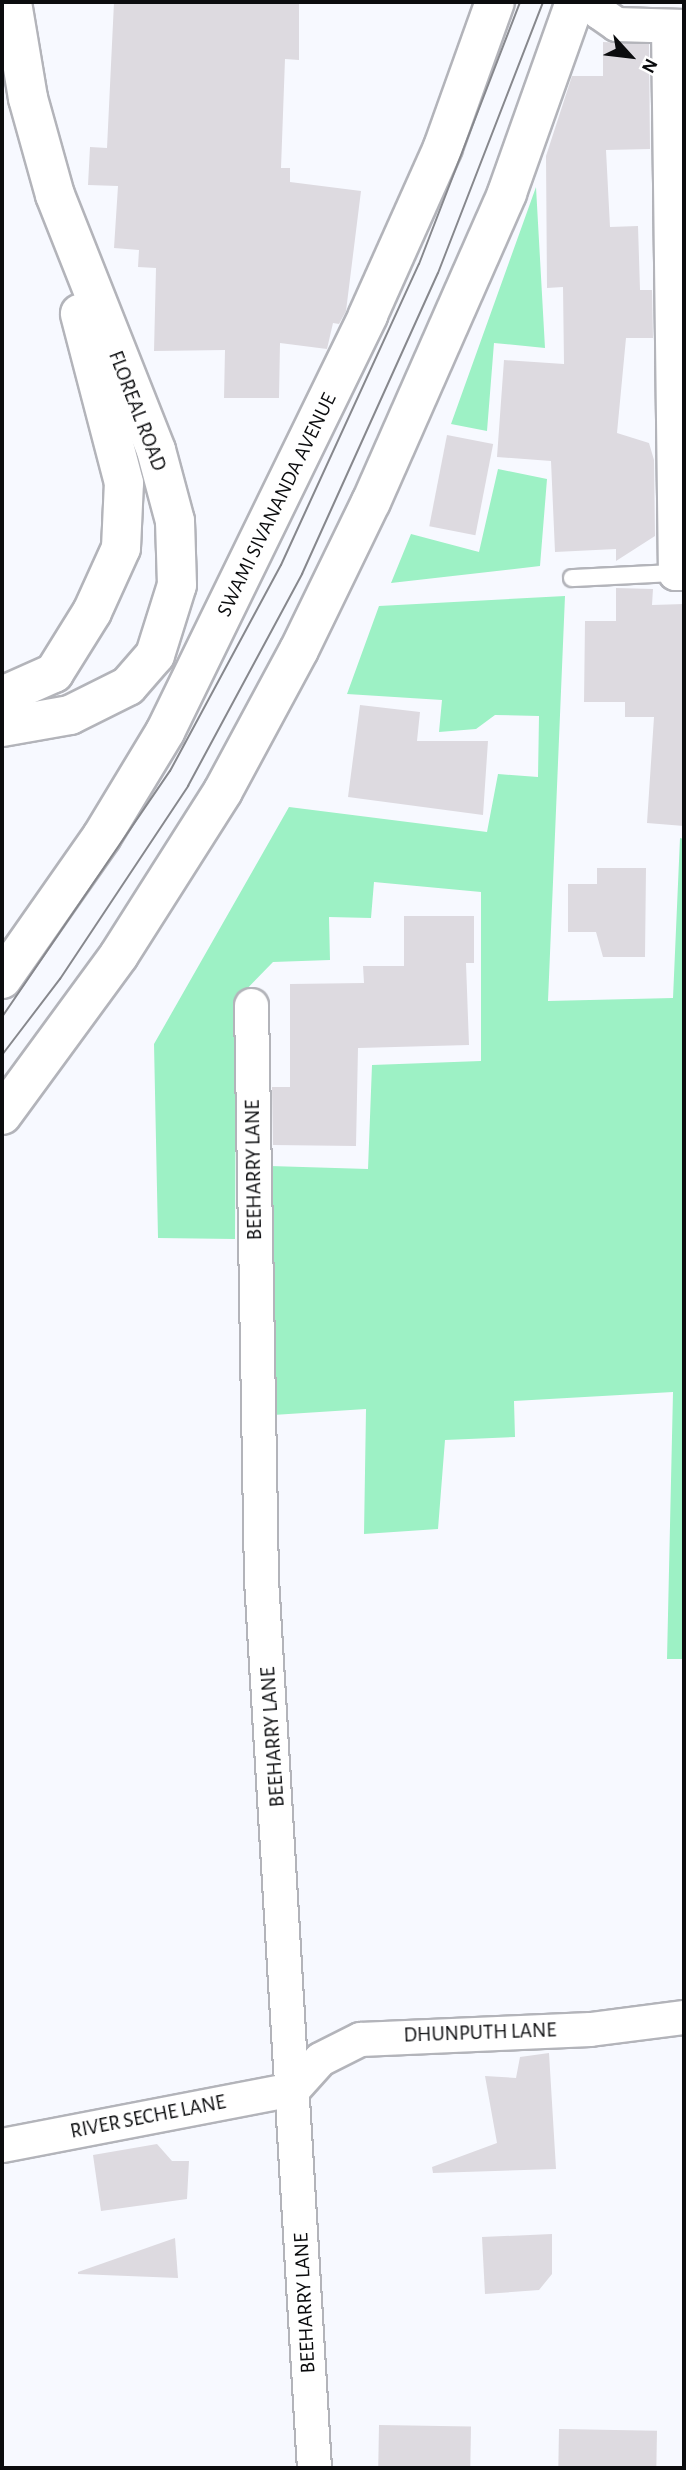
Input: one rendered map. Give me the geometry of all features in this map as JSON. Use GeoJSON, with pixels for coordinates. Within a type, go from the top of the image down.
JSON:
{"type":"FeatureCollection","features":[{"type":"Feature","properties":{"kind":"street","name":"FLOREAL ROAD"},"geometry":{"type":"LineString","coordinates":[[2,727],[70,715],[128,686],[155,655],[177,585],[175,521],[156,450],[55,195],[28,98],[12,2]]}},
{"type":"Feature","properties":{"kind":"street","name":"SWAMI SIVANANDA AVENUE"},"geometry":{"type":"LineString","coordinates":[[2,979],[102,836],[178,707],[368,315],[443,147],[495,2]]}},
{"type":"Feature","properties":{"kind":"street"},"geometry":{"type":"LineString","coordinates":[[2,1115],[127,943],[223,791],[299,650],[371,502],[507,193],[575,2]]}},
{"type":"Feature","properties":{"kind":"street"},"geometry":{"type":"LineString","coordinates":[[600,2],[599,12],[616,24],[676,26],[680,573]]}},
{"type":"Feature","properties":{"kind":"street"},"geometry":{"type":"LineString","coordinates":[[2,696],[54,673],[92,612],[121,548],[124,482],[91,369],[55,195]]}},
{"type":"Feature","properties":{"kind":"street","name":"BEEHARRY LANE"},"geometry":{"type":"LineString","coordinates":[[251,1005],[261,1579],[314,2468]]}},
{"type":"Feature","properties":{"kind":"street","name":"DHUNPUTH LANE"},"geometry":{"type":"LineString","coordinates":[[293,2089],[320,2059],[360,2039],[590,2029],[684,2017]]}},
{"type":"Feature","properties":{"kind":"street","name":"RIVER SECHE LANE"},"geometry":{"type":"LineString","coordinates":[[2,2145],[293,2089]]}},
{"type":"Feature","properties":{"kind":"lane"},"geometry":{"type":"LineString","coordinates":[[572,578],[680,573]]}},
{"type":"Feature","properties":{"kind":"green space"},"geometry":{"type":"Polygon","coordinates":[[[536,187],[545,348],[494,343],[487,431],[451,424],[536,187]]]}},
{"type":"Feature","properties":{"kind":"green space"},"geometry":{"type":"Polygon","coordinates":[[[498,469],[547,479],[540,566],[391,583],[411,534],[479,552],[498,469]]]}},
{"type":"Feature","properties":{"kind":"green space"},"geometry":{"type":"Polygon","coordinates":[[[565,596],[548,1001],[673,998],[680,838],[684,839],[684,1659],[667,1659],[673,1392],[514,1401],[515,1437],[445,1440],[438,1529],[364,1534],[366,1409],[273,1415],[270,1166],[368,1169],[372,1065],[481,1061],[481,892],[374,882],[371,918],[329,917],[330,960],[273,962],[236,1000],[235,1239],[158,1238],[154,1044],[289,807],[487,832],[498,774],[538,777],[539,716],[495,715],[476,729],[439,732],[442,700],[347,694],[379,606],[565,596]]]}},
{"type":"Feature","properties":{"kind":"building"},"geometry":{"type":"Polygon","coordinates":[[[114,2],[299,2],[299,60],[285,59],[281,168],[290,168],[290,182],[361,191],[346,311],[339,324],[333,323],[327,349],[280,343],[279,398],[224,398],[225,350],[154,351],[156,268],[138,267],[139,250],[114,248],[118,186],[88,185],[90,147],[107,148],[114,2]]]}},
{"type":"Feature","properties":{"kind":"building"},"geometry":{"type":"Polygon","coordinates":[[[603,42],[649,44],[650,149],[606,150],[610,227],[638,226],[640,290],[652,290],[653,338],[626,338],[617,433],[649,443],[654,460],[655,536],[616,561],[616,549],[555,552],[551,461],[497,457],[504,360],[564,364],[563,287],[547,288],[546,156],[572,76],[603,76],[603,42]]]}},
{"type":"Feature","properties":{"kind":"building"},"geometry":{"type":"Polygon","coordinates":[[[447,435],[493,444],[475,535],[429,526],[447,435]]]}},
{"type":"Feature","properties":{"kind":"building"},"geometry":{"type":"Polygon","coordinates":[[[616,588],[653,589],[652,605],[684,604],[684,826],[647,823],[654,717],[625,717],[625,702],[584,702],[585,621],[616,621],[616,588]]]}},
{"type":"Feature","properties":{"kind":"building"},"geometry":{"type":"Polygon","coordinates":[[[360,705],[420,712],[417,741],[488,741],[483,815],[348,797],[360,705]]]}},
{"type":"Feature","properties":{"kind":"building"},"geometry":{"type":"Polygon","coordinates":[[[597,868],[646,868],[645,957],[603,957],[596,932],[568,932],[568,884],[597,884],[597,868]]]}},
{"type":"Feature","properties":{"kind":"building"},"geometry":{"type":"Polygon","coordinates":[[[404,916],[474,916],[474,963],[466,963],[469,1045],[358,1048],[356,1146],[273,1145],[272,1087],[290,1087],[290,984],[364,983],[363,966],[404,966],[404,916]]]}},
{"type":"Feature","properties":{"kind":"building"},"geometry":{"type":"Polygon","coordinates":[[[549,2053],[556,2169],[433,2173],[432,2167],[497,2143],[485,2076],[516,2078],[520,2057],[549,2053]]]}},
{"type":"Feature","properties":{"kind":"building"},"geometry":{"type":"Polygon","coordinates":[[[157,2144],[172,2161],[189,2161],[187,2199],[101,2211],[93,2155],[157,2144]]]}},
{"type":"Feature","properties":{"kind":"building"},"geometry":{"type":"Polygon","coordinates":[[[552,2234],[552,2274],[539,2290],[485,2294],[482,2237],[552,2234]]]}},
{"type":"Feature","properties":{"kind":"building"},"geometry":{"type":"Polygon","coordinates":[[[175,2238],[178,2278],[78,2274],[78,2272],[175,2238]]]}},
{"type":"Feature","properties":{"kind":"building"},"geometry":{"type":"Polygon","coordinates":[[[379,2425],[471,2427],[470,2468],[378,2468],[379,2425]]]}},
{"type":"Feature","properties":{"kind":"building"},"geometry":{"type":"Polygon","coordinates":[[[559,2429],[657,2431],[656,2468],[558,2468],[559,2429]]]}},
{"type":"Feature","properties":{"kind":"tram line"},"geometry":{"type":"LineString","coordinates":[[2,1017],[170,771],[281,565],[419,264],[520,2]]}},
{"type":"Feature","properties":{"kind":"tram line"},"geometry":{"type":"LineString","coordinates":[[2,1055],[60,979],[188,786],[302,574],[438,273],[543,2]]}}]}
